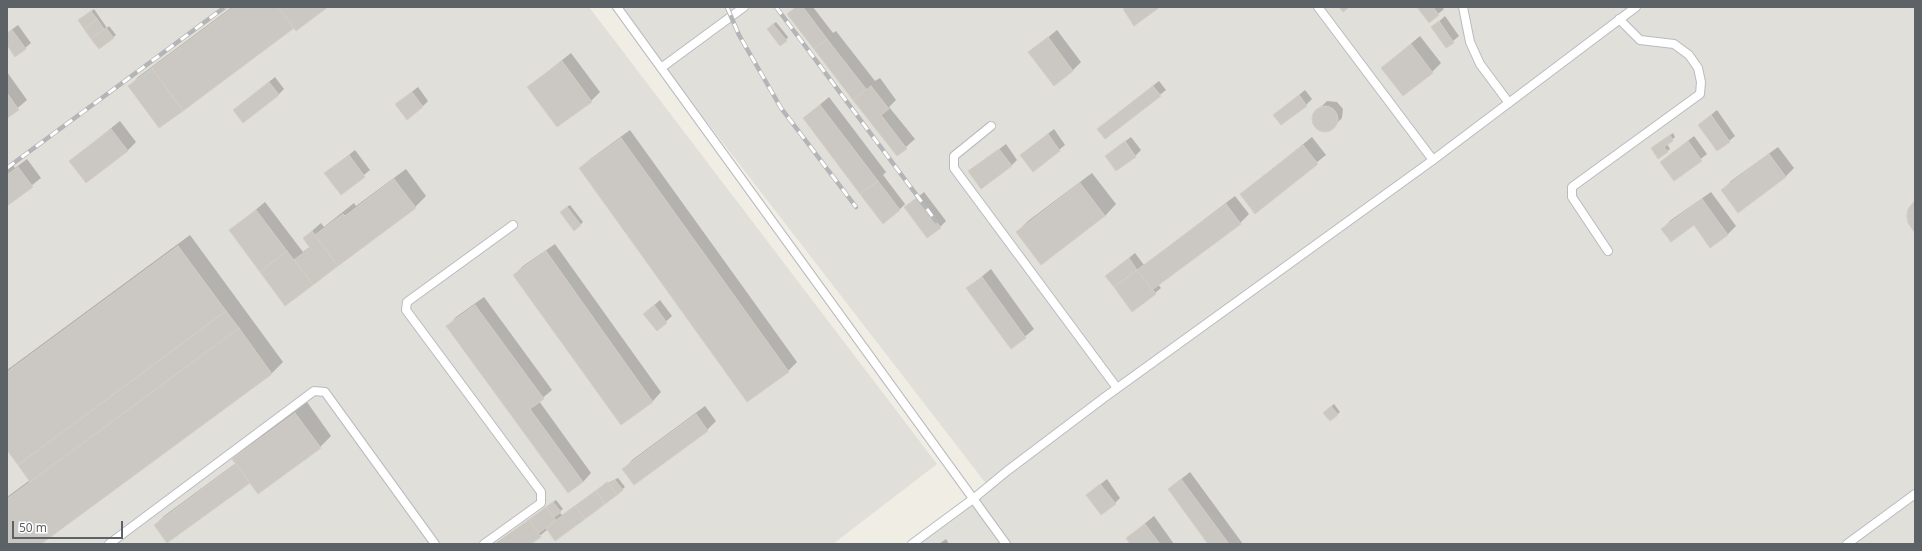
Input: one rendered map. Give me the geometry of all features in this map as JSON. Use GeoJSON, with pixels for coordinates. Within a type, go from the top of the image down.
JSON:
{"type":"FeatureCollection","features":[{"type":"Feature","properties":{"kind":"lane"},"geometry":{"type":"LineString","coordinates":[[617,7],[1006,544]]}},
{"type":"Feature","properties":{"kind":"lane"},"geometry":{"type":"LineString","coordinates":[[661,68],[744,7]]}},
{"type":"Feature","properties":{"kind":"lane"},"geometry":{"type":"LineString","coordinates":[[1318,7],[1433,160]]}},
{"type":"Feature","properties":{"kind":"lane"},"geometry":{"type":"LineString","coordinates":[[1463,7],[1470,42],[1480,64],[1509,103]]}},
{"type":"Feature","properties":{"kind":"lane"},"geometry":{"type":"LineString","coordinates":[[912,544],[1117,388],[1433,160],[1636,7]]}},
{"type":"Feature","properties":{"kind":"lane"},"geometry":{"type":"LineString","coordinates":[[1608,251],[1572,197],[1572,188],[1700,94],[1701,82],[1698,68],[1689,55],[1674,44],[1640,40],[1619,19]]}},
{"type":"Feature","properties":{"kind":"lane"},"geometry":{"type":"LineString","coordinates":[[991,126],[954,156],[954,168],[1117,388]]}},
{"type":"Feature","properties":{"kind":"lane"},"geometry":{"type":"LineString","coordinates":[[484,544],[541,503],[541,492],[406,310],[407,302],[513,225]]}},
{"type":"Feature","properties":{"kind":"lane"},"geometry":{"type":"LineString","coordinates":[[109,544],[314,391],[325,392],[435,544]]}},
{"type":"Feature","properties":{"kind":"lane"},"geometry":{"type":"LineString","coordinates":[[1847,544],[1915,494]]}},
{"type":"Feature","properties":{"kind":"shaded area"},"geometry":{"type":"Polygon","coordinates":[[[7,7],[589,7],[937,464],[833,544],[7,544],[7,7]]]}},
{"type":"Feature","properties":{"kind":"shaded area"},"geometry":{"type":"Polygon","coordinates":[[[618,7],[1915,7],[1915,544],[919,544],[991,490],[618,7]]]}},
{"type":"Feature","properties":{"kind":"building"},"geometry":{"type":"Polygon","coordinates":[[[234,7],[278,7],[294,28],[183,111],[152,68],[234,7]]]}},
{"type":"Feature","properties":{"kind":"building"},"geometry":{"type":"Polygon","coordinates":[[[278,7],[328,7],[296,31],[278,7]]]}},
{"type":"Feature","properties":{"kind":"building"},"geometry":{"type":"Polygon","coordinates":[[[796,7],[803,7],[827,39],[814,49],[787,14],[796,7]]]}},
{"type":"Feature","properties":{"kind":"building"},"geometry":{"type":"Polygon","coordinates":[[[1126,7],[1160,7],[1134,26],[1123,9],[1126,7]]]}},
{"type":"Feature","properties":{"kind":"building"},"geometry":{"type":"Polygon","coordinates":[[[1339,7],[1349,7],[1343,12],[1339,7]]]}},
{"type":"Feature","properties":{"kind":"building"},"geometry":{"type":"Polygon","coordinates":[[[1417,7],[1433,7],[1439,15],[1429,23],[1417,7]]]}},
{"type":"Feature","properties":{"kind":"building"},"geometry":{"type":"Polygon","coordinates":[[[91,11],[97,19],[84,29],[78,20],[91,11]]]}},
{"type":"Feature","properties":{"kind":"building"},"geometry":{"type":"Polygon","coordinates":[[[97,19],[104,29],[91,39],[84,29],[97,19]]]}},
{"type":"Feature","properties":{"kind":"building"},"geometry":{"type":"Polygon","coordinates":[[[1439,21],[1454,43],[1446,48],[1431,27],[1439,21]]]}},
{"type":"Feature","properties":{"kind":"building"},"geometry":{"type":"Polygon","coordinates":[[[773,24],[787,41],[780,46],[767,29],[773,24]]]}},
{"type":"Feature","properties":{"kind":"building"},"geometry":{"type":"Polygon","coordinates":[[[106,28],[114,38],[99,49],[91,39],[106,28]]]}},
{"type":"Feature","properties":{"kind":"building"},"geometry":{"type":"Polygon","coordinates":[[[12,30],[26,49],[15,57],[7,45],[7,33],[12,30]]]}},
{"type":"Feature","properties":{"kind":"building"},"geometry":{"type":"Polygon","coordinates":[[[1048,37],[1073,71],[1054,86],[1028,52],[1048,37]]]}},
{"type":"Feature","properties":{"kind":"building"},"geometry":{"type":"Polygon","coordinates":[[[827,39],[866,89],[853,100],[814,49],[827,39]]]}},
{"type":"Feature","properties":{"kind":"building"},"geometry":{"type":"Polygon","coordinates":[[[1411,44],[1433,73],[1403,96],[1381,68],[1411,44]]]}},
{"type":"Feature","properties":{"kind":"building"},"geometry":{"type":"Polygon","coordinates":[[[562,61],[592,102],[557,127],[527,87],[562,61]]]}},
{"type":"Feature","properties":{"kind":"building"},"geometry":{"type":"Polygon","coordinates":[[[152,68],[183,111],[159,128],[128,86],[152,68]]]}},
{"type":"Feature","properties":{"kind":"building"},"geometry":{"type":"Polygon","coordinates":[[[269,82],[279,95],[243,123],[233,110],[269,82]]]}},
{"type":"Feature","properties":{"kind":"building"},"geometry":{"type":"Polygon","coordinates":[[[871,86],[889,109],[881,115],[907,149],[897,156],[853,100],[871,86]]]}},
{"type":"Feature","properties":{"kind":"building"},"geometry":{"type":"Polygon","coordinates":[[[1153,86],[1161,96],[1105,139],[1097,129],[1153,86]]]}},
{"type":"Feature","properties":{"kind":"building"},"geometry":{"type":"Polygon","coordinates":[[[412,92],[423,107],[407,120],[395,104],[412,92]]]}},
{"type":"Feature","properties":{"kind":"building"},"geometry":{"type":"Polygon","coordinates":[[[7,93],[19,110],[7,118],[7,93]]]}},
{"type":"Feature","properties":{"kind":"building"},"geometry":{"type":"Polygon","coordinates":[[[1299,95],[1307,106],[1281,125],[1273,115],[1299,95]]]}},
{"type":"Feature","properties":{"kind":"building"},"geometry":{"type":"Polygon","coordinates":[[[820,105],[878,181],[860,194],[803,118],[820,105]]]}},
{"type":"Feature","properties":{"kind":"building"},"geometry":{"type":"Polygon","coordinates":[[[1325,106],[1334,110],[1338,119],[1334,128],[1325,132],[1316,128],[1312,119],[1316,110],[1325,106]]]}},
{"type":"Feature","properties":{"kind":"building"},"geometry":{"type":"Polygon","coordinates":[[[1711,115],[1730,142],[1717,151],[1698,125],[1711,115]]]}},
{"type":"Feature","properties":{"kind":"building"},"geometry":{"type":"Polygon","coordinates":[[[111,129],[128,151],[86,183],[69,161],[111,129]]]}},
{"type":"Feature","properties":{"kind":"building"},"geometry":{"type":"Polygon","coordinates":[[[1048,134],[1060,151],[1033,172],[1020,155],[1048,134]]]}},
{"type":"Feature","properties":{"kind":"building"},"geometry":{"type":"Polygon","coordinates":[[[1670,135],[1673,141],[1664,147],[1668,152],[1658,159],[1651,148],[1670,135]]]}},
{"type":"Feature","properties":{"kind":"building"},"geometry":{"type":"Polygon","coordinates":[[[621,138],[789,372],[747,402],[579,168],[621,138]]]}},
{"type":"Feature","properties":{"kind":"building"},"geometry":{"type":"Polygon","coordinates":[[[1125,141],[1136,157],[1116,171],[1105,156],[1125,141]]]}},
{"type":"Feature","properties":{"kind":"building"},"geometry":{"type":"Polygon","coordinates":[[[1688,141],[1702,161],[1674,181],[1660,162],[1688,141]]]}},
{"type":"Feature","properties":{"kind":"building"},"geometry":{"type":"Polygon","coordinates":[[[1303,145],[1318,164],[1255,214],[1240,194],[1303,145]]]}},
{"type":"Feature","properties":{"kind":"building"},"geometry":{"type":"Polygon","coordinates":[[[999,149],[1012,166],[981,189],[968,171],[999,149]]]}},
{"type":"Feature","properties":{"kind":"building"},"geometry":{"type":"Polygon","coordinates":[[[1769,154],[1786,177],[1738,213],[1721,190],[1769,154]]]}},
{"type":"Feature","properties":{"kind":"building"},"geometry":{"type":"Polygon","coordinates":[[[349,155],[365,177],[341,195],[324,173],[349,155]]]}},
{"type":"Feature","properties":{"kind":"building"},"geometry":{"type":"Polygon","coordinates":[[[18,167],[33,187],[7,206],[7,175],[18,167]]]}},
{"type":"Feature","properties":{"kind":"building"},"geometry":{"type":"Polygon","coordinates":[[[394,179],[416,208],[338,266],[315,235],[343,214],[345,216],[394,179]]]}},
{"type":"Feature","properties":{"kind":"building"},"geometry":{"type":"Polygon","coordinates":[[[878,181],[900,210],[883,224],[860,194],[878,181]]]}},
{"type":"Feature","properties":{"kind":"building"},"geometry":{"type":"Polygon","coordinates":[[[1080,183],[1105,216],[1041,265],[1016,232],[1080,183]]]}},
{"type":"Feature","properties":{"kind":"building"},"geometry":{"type":"Polygon","coordinates":[[[918,197],[941,228],[927,238],[904,207],[918,197]]]}},
{"type":"Feature","properties":{"kind":"building"},"geometry":{"type":"Polygon","coordinates":[[[1702,199],[1728,235],[1710,248],[1694,225],[1671,242],[1661,229],[1702,199]]]}},
{"type":"Feature","properties":{"kind":"building"},"geometry":{"type":"Polygon","coordinates":[[[1915,200],[1915,233],[1908,223],[1907,216],[1908,209],[1915,200]]]}},
{"type":"Feature","properties":{"kind":"building"},"geometry":{"type":"Polygon","coordinates":[[[1226,204],[1241,224],[1152,290],[1137,270],[1226,204]]]}},
{"type":"Feature","properties":{"kind":"building"},"geometry":{"type":"Polygon","coordinates":[[[567,207],[581,225],[574,231],[560,212],[567,207]]]}},
{"type":"Feature","properties":{"kind":"building"},"geometry":{"type":"Polygon","coordinates":[[[256,210],[287,251],[260,272],[229,230],[256,210]]]}},
{"type":"Feature","properties":{"kind":"building"},"geometry":{"type":"Polygon","coordinates":[[[312,231],[338,266],[313,285],[294,260],[310,248],[303,238],[312,231]]]}},
{"type":"Feature","properties":{"kind":"building"},"geometry":{"type":"Polygon","coordinates":[[[178,246],[226,311],[18,465],[7,450],[7,372],[178,246]]]}},
{"type":"Feature","properties":{"kind":"building"},"geometry":{"type":"Polygon","coordinates":[[[287,251],[313,285],[285,306],[260,272],[287,251]]]}},
{"type":"Feature","properties":{"kind":"building"},"geometry":{"type":"Polygon","coordinates":[[[546,251],[653,402],[621,425],[513,275],[546,251]]]}},
{"type":"Feature","properties":{"kind":"building"},"geometry":{"type":"Polygon","coordinates":[[[1129,258],[1137,270],[1114,287],[1105,276],[1129,258]]]}},
{"type":"Feature","properties":{"kind":"building"},"geometry":{"type":"Polygon","coordinates":[[[1137,270],[1156,294],[1132,312],[1114,287],[1137,270]]]}},
{"type":"Feature","properties":{"kind":"building"},"geometry":{"type":"Polygon","coordinates":[[[982,277],[1026,338],[1011,349],[966,288],[982,277]]]}},
{"type":"Feature","properties":{"kind":"building"},"geometry":{"type":"Polygon","coordinates":[[[475,305],[544,399],[530,409],[583,482],[568,493],[446,326],[475,305]]]}},
{"type":"Feature","properties":{"kind":"building"},"geometry":{"type":"Polygon","coordinates":[[[654,305],[667,323],[657,331],[643,314],[654,305]]]}},
{"type":"Feature","properties":{"kind":"building"},"geometry":{"type":"Polygon","coordinates":[[[226,311],[239,328],[30,482],[18,465],[226,311]]]}},
{"type":"Feature","properties":{"kind":"building"},"geometry":{"type":"Polygon","coordinates":[[[239,328],[272,374],[41,544],[7,544],[7,499],[239,328]]]}},
{"type":"Feature","properties":{"kind":"building"},"geometry":{"type":"Polygon","coordinates":[[[1331,406],[1338,415],[1330,421],[1323,413],[1331,406]]]}},
{"type":"Feature","properties":{"kind":"building"},"geometry":{"type":"Polygon","coordinates":[[[295,413],[321,448],[258,494],[232,459],[295,413]]]}},
{"type":"Feature","properties":{"kind":"building"},"geometry":{"type":"Polygon","coordinates":[[[696,414],[708,431],[634,485],[622,469],[696,414]]]}},
{"type":"Feature","properties":{"kind":"building"},"geometry":{"type":"Polygon","coordinates":[[[236,464],[250,483],[167,543],[154,525],[236,464]]]}},
{"type":"Feature","properties":{"kind":"building"},"geometry":{"type":"Polygon","coordinates":[[[1181,479],[1229,544],[1208,544],[1168,489],[1181,479]]]}},
{"type":"Feature","properties":{"kind":"building"},"geometry":{"type":"Polygon","coordinates":[[[615,480],[623,490],[617,495],[609,484],[615,480]]]}},
{"type":"Feature","properties":{"kind":"building"},"geometry":{"type":"Polygon","coordinates":[[[607,482],[617,495],[605,504],[596,491],[607,482]]]}},
{"type":"Feature","properties":{"kind":"building"},"geometry":{"type":"Polygon","coordinates":[[[1100,484],[1116,504],[1101,515],[1086,495],[1100,484]]]}},
{"type":"Feature","properties":{"kind":"building"},"geometry":{"type":"Polygon","coordinates":[[[596,491],[605,504],[585,519],[575,506],[596,491]]]}},
{"type":"Feature","properties":{"kind":"building"},"geometry":{"type":"Polygon","coordinates":[[[553,502],[561,512],[554,517],[546,507],[553,502]]]}},
{"type":"Feature","properties":{"kind":"building"},"geometry":{"type":"Polygon","coordinates":[[[575,506],[585,519],[555,541],[546,528],[575,506]]]}},
{"type":"Feature","properties":{"kind":"building"},"geometry":{"type":"Polygon","coordinates":[[[546,507],[556,520],[539,533],[529,520],[546,507]]]}},
{"type":"Feature","properties":{"kind":"building"},"geometry":{"type":"Polygon","coordinates":[[[529,520],[541,537],[531,544],[497,544],[529,520]]]}},
{"type":"Feature","properties":{"kind":"building"},"geometry":{"type":"Polygon","coordinates":[[[1145,524],[1160,544],[1130,544],[1126,538],[1145,524]]]}},
{"type":"Feature","properties":{"kind":"railway"},"geometry":{"type":"LineString","coordinates":[[7,168],[225,7]]}},
{"type":"Feature","properties":{"kind":"railway"},"geometry":{"type":"LineString","coordinates":[[727,7],[739,35],[781,108],[856,207]]}},
{"type":"Feature","properties":{"kind":"railway"},"geometry":{"type":"LineString","coordinates":[[776,7],[936,221]]}}]}
